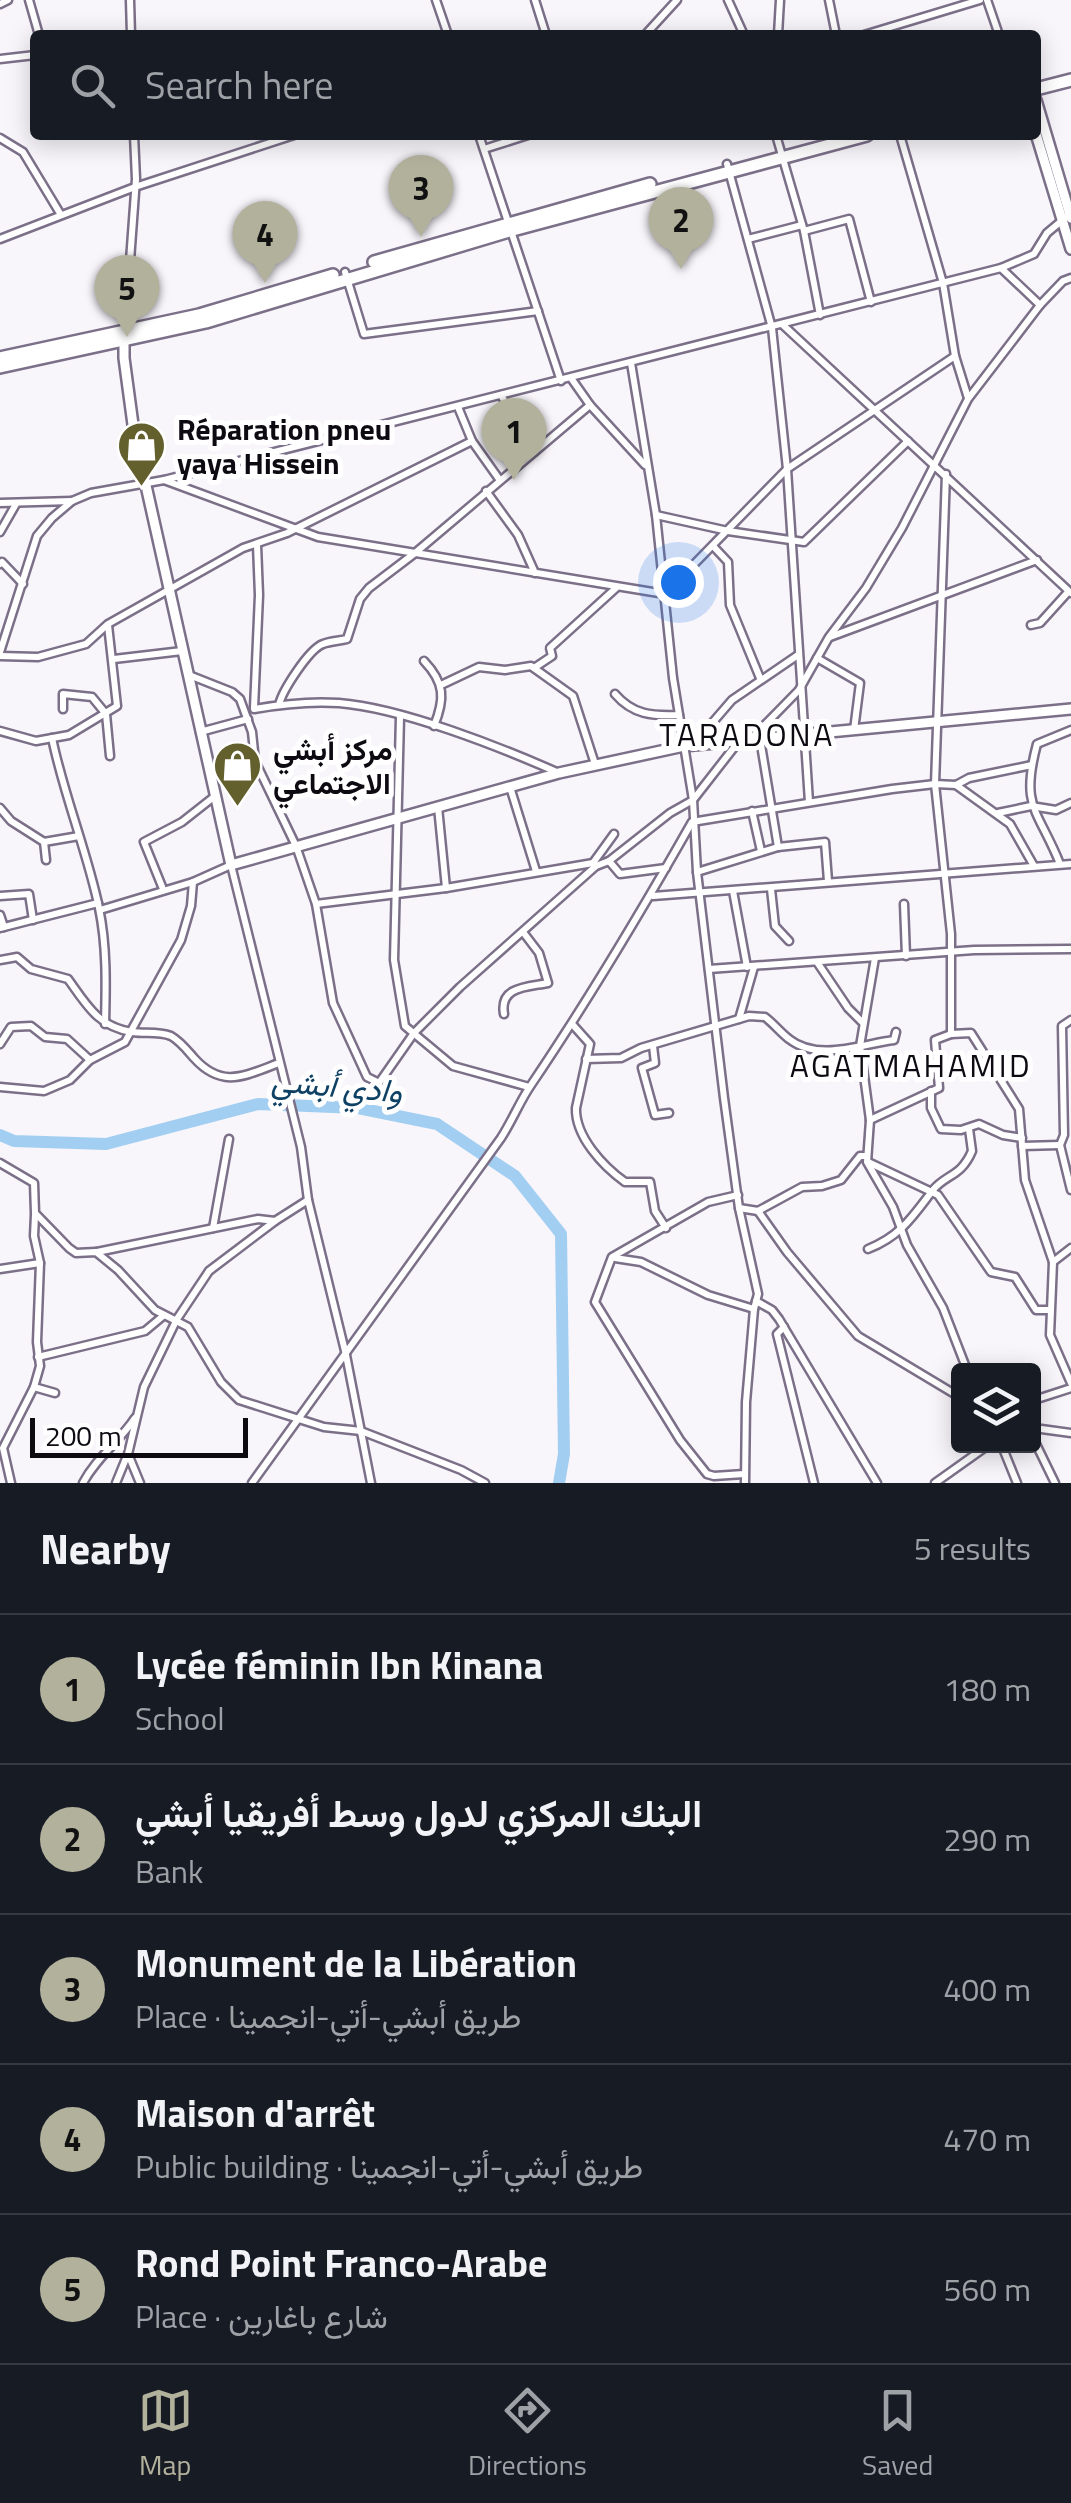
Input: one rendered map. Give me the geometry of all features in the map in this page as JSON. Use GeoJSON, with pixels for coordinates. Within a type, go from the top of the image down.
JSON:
{"type":"FeatureCollection","features":[{"type":"Feature","properties":{"kind":"highway"},"geometry":{"type":"LineString","coordinates":[[1041,85],[1071,76]]}},
{"type":"Feature","properties":{"kind":"highway"},"geometry":{"type":"LineString","coordinates":[[781,154],[823,140]]}},
{"type":"Feature","properties":{"kind":"highway"},"geometry":{"type":"LineString","coordinates":[[0,367],[264,301],[508,227],[844,140]]}},
{"type":"Feature","properties":{"kind":"highway"},"geometry":{"type":"LineString","coordinates":[[0,358],[124,336]]}},
{"type":"Feature","properties":{"kind":"street"},"geometry":{"type":"LineString","coordinates":[[0,4],[8,0]]}},
{"type":"Feature","properties":{"kind":"street"},"geometry":{"type":"LineString","coordinates":[[29,0],[38,30]]}},
{"type":"Feature","properties":{"kind":"street"},"geometry":{"type":"LineString","coordinates":[[130,0],[131,30]]}},
{"type":"Feature","properties":{"kind":"street"},"geometry":{"type":"LineString","coordinates":[[436,0],[446,30]]}},
{"type":"Feature","properties":{"kind":"street"},"geometry":{"type":"LineString","coordinates":[[535,0],[544,30]]}},
{"type":"Feature","properties":{"kind":"street"},"geometry":{"type":"LineString","coordinates":[[648,30],[677,0]]}},
{"type":"Feature","properties":{"kind":"street"},"geometry":{"type":"LineString","coordinates":[[728,0],[742,30]]}},
{"type":"Feature","properties":{"kind":"street"},"geometry":{"type":"LineString","coordinates":[[778,30],[780,0]]}},
{"type":"Feature","properties":{"kind":"street"},"geometry":{"type":"LineString","coordinates":[[829,0],[835,30]]}},
{"type":"Feature","properties":{"kind":"street"},"geometry":{"type":"LineString","coordinates":[[882,30],[984,0],[997,30]]}},
{"type":"Feature","properties":{"kind":"street"},"geometry":{"type":"LineString","coordinates":[[0,60],[30,57]]}},
{"type":"Feature","properties":{"kind":"street"},"geometry":{"type":"LineString","coordinates":[[1041,116],[1061,179],[1071,249]]}},
{"type":"Feature","properties":{"kind":"street"},"geometry":{"type":"LineString","coordinates":[[0,138],[22,152],[61,215]]}},
{"type":"Feature","properties":{"kind":"street"},"geometry":{"type":"LineString","coordinates":[[134,140],[135,188],[124,336],[134,432],[200,732],[300,1147],[308,1200],[346,1355],[371,1483]]}},
{"type":"Feature","properties":{"kind":"street"},"geometry":{"type":"LineString","coordinates":[[0,239],[279,140]]}},
{"type":"Feature","properties":{"kind":"street"},"geometry":{"type":"LineString","coordinates":[[481,140],[561,381]]}},
{"type":"Feature","properties":{"kind":"street"},"geometry":{"type":"LineString","coordinates":[[484,149],[512,140]]}},
{"type":"Feature","properties":{"kind":"street"},"geometry":{"type":"LineString","coordinates":[[777,140],[803,228],[820,315]]}},
{"type":"Feature","properties":{"kind":"street"},"geometry":{"type":"LineString","coordinates":[[901,140],[942,283],[955,356],[968,399]]}},
{"type":"Feature","properties":{"kind":"street"},"geometry":{"type":"LineString","coordinates":[[1038,140],[1068,218]]}},
{"type":"Feature","properties":{"kind":"street"},"geometry":{"type":"LineString","coordinates":[[728,167],[772,328],[787,469],[809,802]]}},
{"type":"Feature","properties":{"kind":"street"},"geometry":{"type":"LineString","coordinates":[[0,503],[72,501],[91,493],[164,480],[1002,268],[1034,254],[1047,233],[1068,218]]}},
{"type":"Feature","properties":{"kind":"street"},"geometry":{"type":"LineString","coordinates":[[748,239],[849,219],[871,302]]}},
{"type":"Feature","properties":{"kind":"street"},"geometry":{"type":"LineString","coordinates":[[1002,268],[1040,304]]}},
{"type":"Feature","properties":{"kind":"street"},"geometry":{"type":"LineString","coordinates":[[346,275],[364,334],[538,312]]}},
{"type":"Feature","properties":{"kind":"street"},"geometry":{"type":"LineString","coordinates":[[316,904],[446,888],[609,861],[693,800],[799,690],[829,638],[866,588],[968,399],[1040,304],[1063,280],[1071,278]]}},
{"type":"Feature","properties":{"kind":"street"},"geometry":{"type":"LineString","coordinates":[[783,326],[946,474],[1069,593],[1040,623],[1031,625]]}},
{"type":"Feature","properties":{"kind":"street"},"geometry":{"type":"LineString","coordinates":[[665,594],[787,469],[955,356]]}},
{"type":"Feature","properties":{"kind":"street"},"geometry":{"type":"LineString","coordinates":[[631,363],[656,515],[680,714],[689,745],[699,892],[715,1028],[738,1195],[739,1208],[758,1294],[744,1478],[707,1474],[680,1440],[616,1332],[596,1306],[612,1257],[708,1202],[738,1195]]}},
{"type":"Feature","properties":{"kind":"street"},"geometry":{"type":"LineString","coordinates":[[572,378],[590,405],[646,466]]}},
{"type":"Feature","properties":{"kind":"street"},"geometry":{"type":"LineString","coordinates":[[501,395],[534,452]]}},
{"type":"Feature","properties":{"kind":"street"},"geometry":{"type":"LineString","coordinates":[[278,705],[313,650],[347,638],[360,598],[590,405]]}},
{"type":"Feature","properties":{"kind":"street"},"geometry":{"type":"LineString","coordinates":[[458,406],[472,441],[500,479]]}},
{"type":"Feature","properties":{"kind":"street"},"geometry":{"type":"LineString","coordinates":[[72,501],[37,536],[0,654],[38,657],[91,641],[108,624],[243,548],[257,545],[472,441]]}},
{"type":"Feature","properties":{"kind":"street"},"geometry":{"type":"LineString","coordinates":[[656,515],[804,542],[908,441]]}},
{"type":"Feature","properties":{"kind":"street"},"geometry":{"type":"LineString","coordinates":[[946,474],[935,784],[950,934],[951,1034]]}},
{"type":"Feature","properties":{"kind":"street"},"geometry":{"type":"LineString","coordinates":[[164,480],[318,536],[665,594]]}},
{"type":"Feature","properties":{"kind":"street"},"geometry":{"type":"LineString","coordinates":[[486,490],[518,535],[536,574]]}},
{"type":"Feature","properties":{"kind":"street"},"geometry":{"type":"LineString","coordinates":[[0,532],[16,502]]}},
{"type":"Feature","properties":{"kind":"street"},"geometry":{"type":"LineString","coordinates":[[257,545],[260,596],[249,713],[256,761],[296,846],[316,904],[330,994],[367,1077],[379,1082],[414,1033],[594,865],[614,834]]}},
{"type":"Feature","properties":{"kind":"street"},"geometry":{"type":"LineString","coordinates":[[713,546],[728,562],[730,605],[760,678]]}},
{"type":"Feature","properties":{"kind":"street"},"geometry":{"type":"LineString","coordinates":[[829,638],[1037,560]]}},
{"type":"Feature","properties":{"kind":"street"},"geometry":{"type":"LineString","coordinates":[[0,564],[23,584]]}},
{"type":"Feature","properties":{"kind":"street"},"geometry":{"type":"LineString","coordinates":[[534,668],[552,656],[550,648],[617,587]]}},
{"type":"Feature","properties":{"kind":"street"},"geometry":{"type":"LineString","coordinates":[[0,731],[36,741],[52,738],[82,729],[117,706],[108,624]]}},
{"type":"Feature","properties":{"kind":"street"},"geometry":{"type":"LineString","coordinates":[[114,659],[182,651]]}},
{"type":"Feature","properties":{"kind":"street"},"geometry":{"type":"LineString","coordinates":[[689,745],[732,700],[799,654]]}},
{"type":"Feature","properties":{"kind":"street"},"geometry":{"type":"LineString","coordinates":[[817,658],[860,683],[854,730]]}},
{"type":"Feature","properties":{"kind":"street"},"geometry":{"type":"LineString","coordinates":[[424,662],[441,684],[444,702],[434,726]]}},
{"type":"Feature","properties":{"kind":"street"},"geometry":{"type":"LineString","coordinates":[[441,684],[479,667],[534,668],[573,696],[595,764]]}},
{"type":"Feature","properties":{"kind":"street"},"geometry":{"type":"LineString","coordinates":[[188,675],[232,692],[249,713]]}},
{"type":"Feature","properties":{"kind":"street"},"geometry":{"type":"LineString","coordinates":[[62,709],[63,694],[92,697],[106,714],[110,756]]}},
{"type":"Feature","properties":{"kind":"street"},"geometry":{"type":"LineString","coordinates":[[614,694],[624,705],[651,716],[680,714]]}},
{"type":"Feature","properties":{"kind":"street"},"geometry":{"type":"LineString","coordinates":[[200,732],[278,705],[338,703],[434,726],[559,773]]}},
{"type":"Feature","properties":{"kind":"street"},"geometry":{"type":"LineString","coordinates":[[0,915],[2,927],[99,906],[193,882],[231,865],[559,773],[689,745],[1071,709]]}},
{"type":"Feature","properties":{"kind":"street"},"geometry":{"type":"LineString","coordinates":[[400,717],[394,960],[405,1026],[453,1066],[530,1087]]}},
{"type":"Feature","properties":{"kind":"street"},"geometry":{"type":"LineString","coordinates":[[1067,866],[1031,806],[1028,788],[1037,744],[1071,730]]}},
{"type":"Feature","properties":{"kind":"street"},"geometry":{"type":"LineString","coordinates":[[52,738],[60,780],[99,906],[106,975],[105,1024]]}},
{"type":"Feature","properties":{"kind":"street"},"geometry":{"type":"LineString","coordinates":[[750,739],[778,847]]}},
{"type":"Feature","properties":{"kind":"street"},"geometry":{"type":"LineString","coordinates":[[956,785],[1032,764]]}},
{"type":"Feature","properties":{"kind":"street"},"geometry":{"type":"LineString","coordinates":[[692,822],[935,784],[956,785],[1015,831],[1034,866]]}},
{"type":"Feature","properties":{"kind":"street"},"geometry":{"type":"LineString","coordinates":[[510,787],[536,871]]}},
{"type":"Feature","properties":{"kind":"street"},"geometry":{"type":"LineString","coordinates":[[162,889],[144,842],[182,822],[215,796]]}},
{"type":"Feature","properties":{"kind":"street"},"geometry":{"type":"LineString","coordinates":[[997,814],[1031,806],[1056,810],[1071,802]]}},
{"type":"Feature","properties":{"kind":"street"},"geometry":{"type":"LineString","coordinates":[[438,807],[446,888]]}},
{"type":"Feature","properties":{"kind":"street"},"geometry":{"type":"LineString","coordinates":[[0,808],[11,822],[44,842],[80,836]]}},
{"type":"Feature","properties":{"kind":"street"},"geometry":{"type":"LineString","coordinates":[[752,811],[762,851]]}},
{"type":"Feature","properties":{"kind":"street"},"geometry":{"type":"LineString","coordinates":[[252,1483],[501,1138],[651,896],[692,822]]}},
{"type":"Feature","properties":{"kind":"street"},"geometry":{"type":"LineString","coordinates":[[44,842],[46,860]]}},
{"type":"Feature","properties":{"kind":"street"},"geometry":{"type":"LineString","coordinates":[[697,872],[778,847],[825,842],[828,880]]}},
{"type":"Feature","properties":{"kind":"street"},"geometry":{"type":"LineString","coordinates":[[609,861],[620,874],[666,868]]}},
{"type":"Feature","properties":{"kind":"street"},"geometry":{"type":"LineString","coordinates":[[651,896],[772,889],[828,880],[1067,866]]}},
{"type":"Feature","properties":{"kind":"street"},"geometry":{"type":"LineString","coordinates":[[0,1087],[44,1091],[70,1080],[90,1060],[125,1042],[181,940],[193,882]]}},
{"type":"Feature","properties":{"kind":"street"},"geometry":{"type":"LineString","coordinates":[[772,889],[775,926],[789,941]]}},
{"type":"Feature","properties":{"kind":"street"},"geometry":{"type":"LineString","coordinates":[[733,891],[751,967],[739,1019]]}},
{"type":"Feature","properties":{"kind":"street"},"geometry":{"type":"LineString","coordinates":[[0,896],[28,894],[33,920]]}},
{"type":"Feature","properties":{"kind":"street"},"geometry":{"type":"LineString","coordinates":[[904,904],[906,956]]}},
{"type":"Feature","properties":{"kind":"street"},"geometry":{"type":"LineString","coordinates":[[504,1014],[504,996],[524,986],[548,982],[538,953],[523,932]]}},
{"type":"Feature","properties":{"kind":"street"},"geometry":{"type":"LineString","coordinates":[[709,969],[1018,948],[1071,949]]}},
{"type":"Feature","properties":{"kind":"street"},"geometry":{"type":"LineString","coordinates":[[0,960],[17,957],[31,969],[68,979],[96,1018],[130,1032],[176,1038],[211,1075],[222,1078],[248,1074],[279,1062]]}},
{"type":"Feature","properties":{"kind":"street"},"geometry":{"type":"LineString","coordinates":[[875,958],[860,1046],[870,1120],[867,1159],[908,1245],[944,1308],[964,1363]]}},
{"type":"Feature","properties":{"kind":"street"},"geometry":{"type":"LineString","coordinates":[[817,962],[863,1023]]}},
{"type":"Feature","properties":{"kind":"street"},"geometry":{"type":"LineString","coordinates":[[586,1059],[621,1058],[739,1019],[765,1016],[786,1038],[811,1050],[894,1040],[896,1032]]}},
{"type":"Feature","properties":{"kind":"street"},"geometry":{"type":"LineString","coordinates":[[1060,1145],[1068,1135],[1062,1026],[1071,1020]]}},
{"type":"Feature","properties":{"kind":"street"},"geometry":{"type":"LineString","coordinates":[[0,1044],[10,1027],[31,1026],[45,1037],[66,1040],[90,1060]]}},
{"type":"Feature","properties":{"kind":"street"},"geometry":{"type":"LineString","coordinates":[[572,1026],[590,1041],[576,1116],[584,1134],[598,1160],[610,1166],[624,1182],[650,1182],[655,1210],[666,1228]]}},
{"type":"Feature","properties":{"kind":"street"},"geometry":{"type":"LineString","coordinates":[[870,1120],[939,1086],[935,1040],[971,1033],[1019,1109],[1028,1192],[1053,1262],[1050,1335],[1070,1381],[1041,1396]]}},
{"type":"Feature","properties":{"kind":"street"},"geometry":{"type":"LineString","coordinates":[[652,1046],[655,1063],[642,1068],[656,1115],[669,1114]]}},
{"type":"Feature","properties":{"kind":"street"},"geometry":{"type":"LineString","coordinates":[[931,1091],[931,1108],[940,1129],[984,1125],[1022,1142],[1060,1145]]}},
{"type":"Feature","properties":{"kind":"street"},"geometry":{"type":"LineString","coordinates":[[868,1249],[882,1244],[902,1228],[918,1214],[932,1191],[957,1175],[969,1158],[969,1129]]}},
{"type":"Feature","properties":{"kind":"street"},"geometry":{"type":"LineString","coordinates":[[214,1228],[229,1139]]}},
{"type":"Feature","properties":{"kind":"street"},"geometry":{"type":"LineString","coordinates":[[1060,1145],[1071,1190]]}},
{"type":"Feature","properties":{"kind":"street"},"geometry":{"type":"LineString","coordinates":[[739,1208],[758,1211],[802,1186],[822,1186],[841,1180],[860,1156],[938,1195],[991,1272],[1015,1277],[1036,1310],[1049,1310]]}},
{"type":"Feature","properties":{"kind":"street"},"geometry":{"type":"LineString","coordinates":[[0,1163],[34,1183],[34,1236],[40,1264],[40,1366],[34,1386],[1,1448],[11,1483]]}},
{"type":"Feature","properties":{"kind":"street"},"geometry":{"type":"LineString","coordinates":[[116,1483],[128,1454],[144,1387],[176,1319],[209,1271],[308,1200]]}},
{"type":"Feature","properties":{"kind":"street"},"geometry":{"type":"LineString","coordinates":[[758,1211],[858,1336],[951,1392]]}},
{"type":"Feature","properties":{"kind":"street"},"geometry":{"type":"LineString","coordinates":[[35,1213],[76,1253],[258,1219],[275,1221]]}},
{"type":"Feature","properties":{"kind":"street"},"geometry":{"type":"LineString","coordinates":[[1053,1262],[1071,1248]]}},
{"type":"Feature","properties":{"kind":"street"},"geometry":{"type":"LineString","coordinates":[[96,1252],[163,1316],[176,1319],[195,1334],[221,1382],[239,1400],[324,1427],[361,1431],[485,1483]]}},
{"type":"Feature","properties":{"kind":"street"},"geometry":{"type":"LineString","coordinates":[[612,1257],[641,1262],[708,1295],[772,1310],[878,1483]]}},
{"type":"Feature","properties":{"kind":"street"},"geometry":{"type":"LineString","coordinates":[[0,1269],[40,1264]]}},
{"type":"Feature","properties":{"kind":"street"},"geometry":{"type":"LineString","coordinates":[[38,1357],[145,1331],[163,1316]]}},
{"type":"Feature","properties":{"kind":"street"},"geometry":{"type":"LineString","coordinates":[[784,1326],[777,1334],[814,1483]]}},
{"type":"Feature","properties":{"kind":"street"},"geometry":{"type":"LineString","coordinates":[[34,1386],[54,1393]]}},
{"type":"Feature","properties":{"kind":"street"},"geometry":{"type":"LineString","coordinates":[[83,1483],[138,1413]]}},
{"type":"Feature","properties":{"kind":"street"},"geometry":{"type":"LineString","coordinates":[[1041,1429],[1071,1433]]}},
{"type":"Feature","properties":{"kind":"street"},"geometry":{"type":"LineString","coordinates":[[936,1483],[977,1453]]}},
{"type":"Feature","properties":{"kind":"street"},"geometry":{"type":"LineString","coordinates":[[1005,1453],[1017,1483]]}},
{"type":"Feature","properties":{"kind":"street"},"geometry":{"type":"LineString","coordinates":[[1040,1453],[1055,1483]]}},
{"type":"Feature","properties":{"kind":"street"},"geometry":{"type":"LineString","coordinates":[[128,1454],[140,1483]]}},
{"type":"Feature","properties":{"kind":"waterway","name":"وادي أبشي"},"geometry":{"type":"LineString","coordinates":[[0,1135],[14,1141],[106,1144],[258,1104],[358,1108],[437,1124],[515,1176],[561,1234],[564,1454],[559,1483]]}},
{"type":"Feature","properties":{"kind":"place","name":"Monument de la Libération"},"geometry":{"type":"Point","coordinates":[421,237]}},
{"type":"Feature","properties":{"kind":"place","name":"البنك المركزي لدول وسط أفريقيا أبشي"},"geometry":{"type":"Point","coordinates":[681,269]}},
{"type":"Feature","properties":{"kind":"place","name":"Maison d'arrêt"},"geometry":{"type":"Point","coordinates":[265,283]}},
{"type":"Feature","properties":{"kind":"place","name":"Rond Point Franco-Arabe"},"geometry":{"type":"Point","coordinates":[127,337]}},
{"type":"Feature","properties":{"kind":"place","name":"Lycée féminin Ibn Kinana"},"geometry":{"type":"Point","coordinates":[514,480]}},
{"type":"Feature","properties":{"kind":"place","name":"Réparation pneu yaya Hissein"},"geometry":{"type":"Point","coordinates":[142,488]}},
{"type":"Feature","properties":{"kind":"place","name":"مركز أبشي الاجتماعي"},"geometry":{"type":"Point","coordinates":[238,808]}},
{"type":"Feature","properties":{"kind":"district","name":"TARADONA"},"geometry":{"type":"Point","coordinates":[747,734]}},
{"type":"Feature","properties":{"kind":"district","name":"AGATMAHAMID"},"geometry":{"type":"Point","coordinates":[911,1065]}}]}
